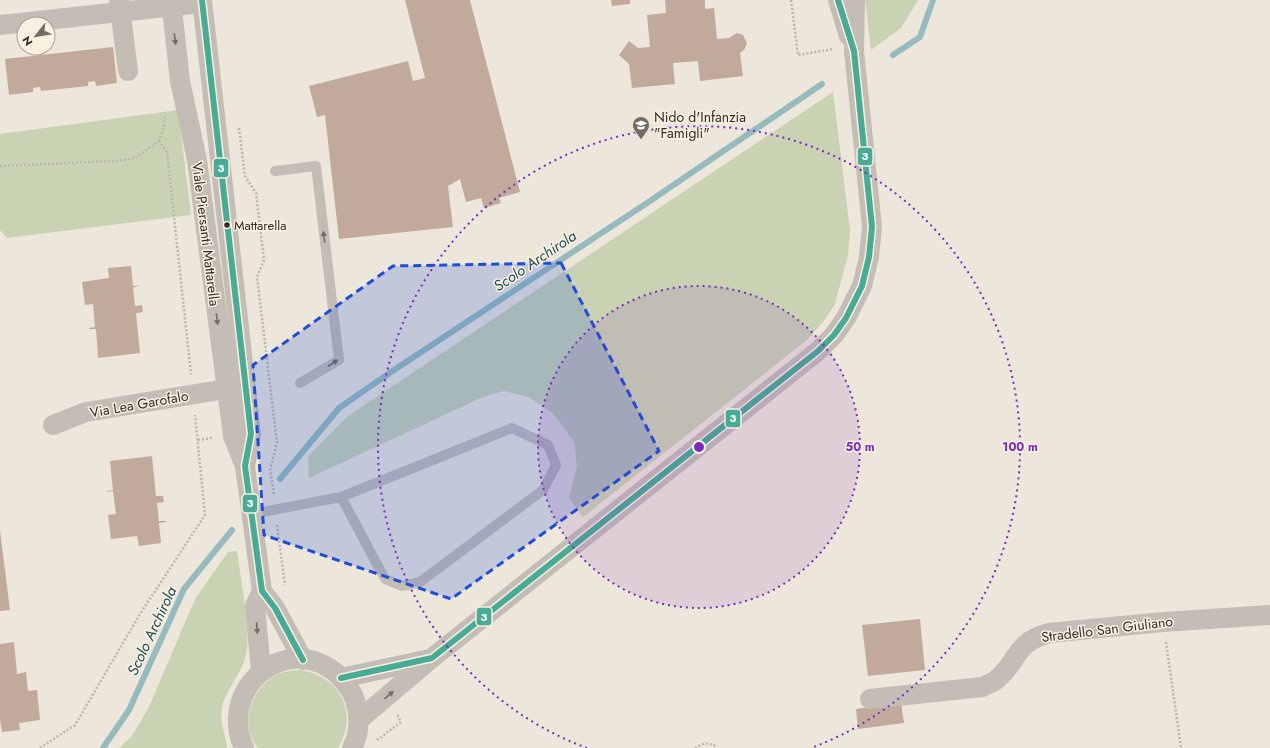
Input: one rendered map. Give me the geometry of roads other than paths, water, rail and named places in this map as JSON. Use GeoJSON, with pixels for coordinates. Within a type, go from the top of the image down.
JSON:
{"type":"FeatureCollection","features":[{"type":"Feature","properties":{"kind":"street"},"geometry":{"type":"LineString","coordinates":[[838,0],[853,48]]}},
{"type":"Feature","properties":{"kind":"street"},"geometry":{"type":"LineString","coordinates":[[359,720],[432,658],[818,351],[834,335],[846,318],[862,286],[869,257],[872,227],[853,48],[855,0]]}},
{"type":"Feature","properties":{"kind":"street"},"geometry":{"type":"LineString","coordinates":[[0,25],[120,6],[202,2]]}},
{"type":"Feature","properties":{"kind":"street","name":"Viale Piersanti Mattarella"},"geometry":{"type":"LineString","coordinates":[[202,2],[251,434],[246,466],[262,591],[255,606],[262,671]]}},
{"type":"Feature","properties":{"kind":"street","name":"Viale Piersanti Mattarella"},"geometry":{"type":"LineString","coordinates":[[171,3],[180,81],[197,160],[233,436],[246,466]]}},
{"type":"Feature","properties":{"kind":"street"},"geometry":{"type":"LineString","coordinates":[[120,6],[128,71]]}},
{"type":"Feature","properties":{"kind":"street","name":"Via Lea Garofalo"},"geometry":{"type":"LineString","coordinates":[[53,425],[86,412],[226,389]]}},
{"type":"Feature","properties":{"kind":"street"},"geometry":{"type":"LineString","coordinates":[[262,591],[275,608],[303,660]]}},
{"type":"Feature","properties":{"kind":"street","name":"Stradello San Giuliano"},"geometry":{"type":"LineString","coordinates":[[870,699],[982,687],[995,680],[1003,673],[1020,649],[1036,637],[1049,633],[1163,622],[1270,615]]}},
{"type":"Feature","properties":{"kind":"street"},"geometry":{"type":"LineString","coordinates":[[341,678],[432,658]]}},
{"type":"Feature","properties":{"kind":"street"},"geometry":{"type":"LineString","coordinates":[[244,748],[238,728],[237,715],[245,690],[262,671],[274,664],[288,660],[317,662],[330,669],[341,678],[354,698],[359,720],[358,732],[352,748]]}},
{"type":"Feature","properties":{"kind":"lane"},"geometry":{"type":"LineString","coordinates":[[275,171],[316,166],[339,360],[300,383]]}},
{"type":"Feature","properties":{"kind":"lane"},"geometry":{"type":"LineString","coordinates":[[252,514],[341,497],[512,428],[548,445],[556,465],[543,490],[420,582],[402,586],[385,579],[341,497]]}},
{"type":"Feature","properties":{"kind":"waterway","name":"Scolo Archirola"},"geometry":{"type":"LineString","coordinates":[[893,55],[920,37],[933,0]]}},
{"type":"Feature","properties":{"kind":"waterway","name":"Scolo Archirola"},"geometry":{"type":"LineString","coordinates":[[280,479],[339,408],[647,203],[822,84]]}},
{"type":"Feature","properties":{"kind":"waterway","name":"Scolo Archirola"},"geometry":{"type":"LineString","coordinates":[[103,748],[129,710],[184,589],[232,530]]}},
{"type":"Feature","properties":{"kind":"place","name":"Nido d'Infanzia \"Famigli\""},"geometry":{"type":"Point","coordinates":[641,140]}},
{"type":"Feature","properties":{"kind":"place","name":"Mattarella"},"geometry":{"type":"Point","coordinates":[227,225]}}]}
